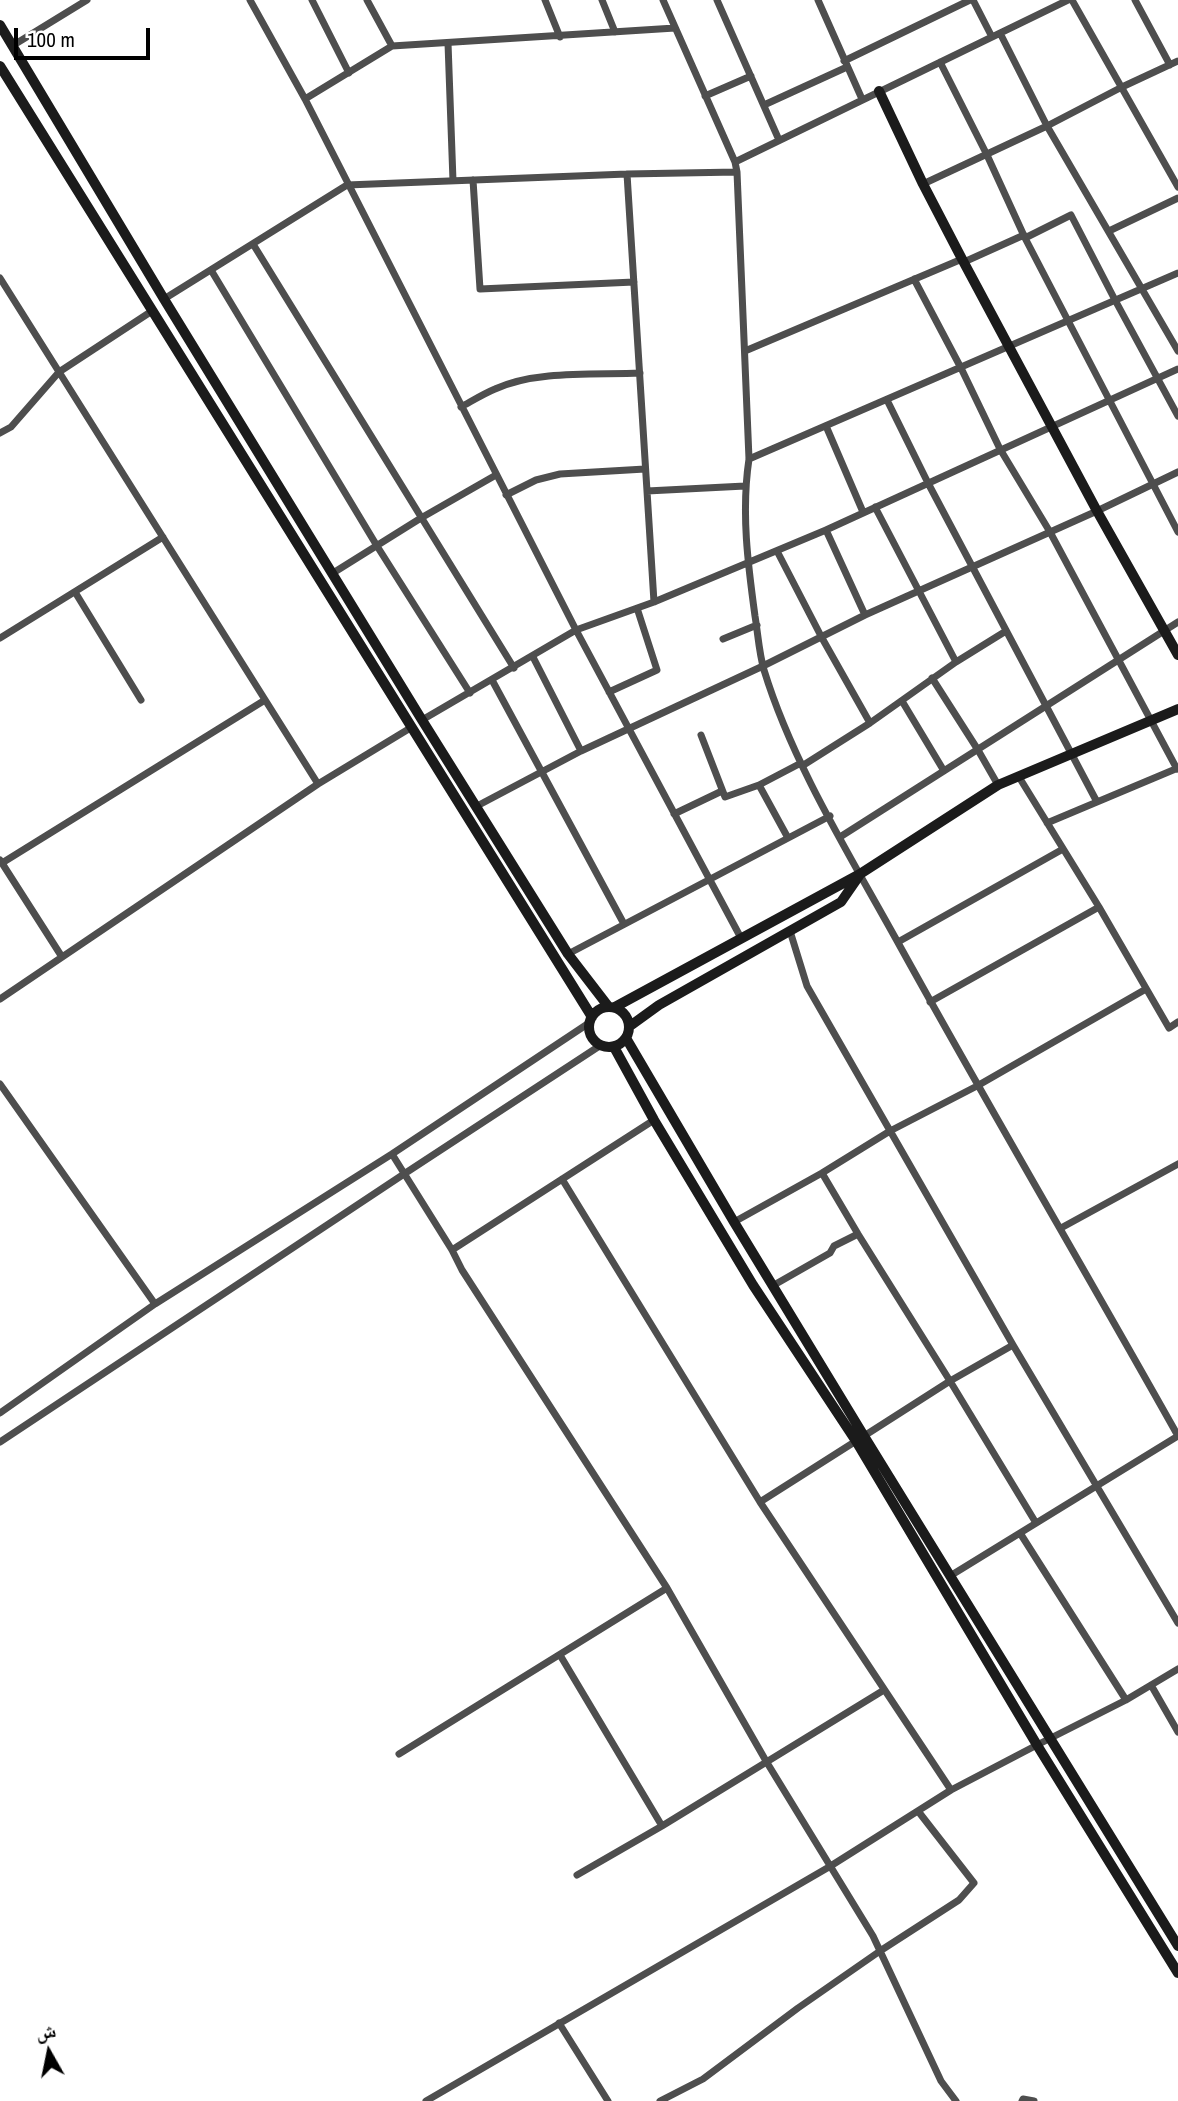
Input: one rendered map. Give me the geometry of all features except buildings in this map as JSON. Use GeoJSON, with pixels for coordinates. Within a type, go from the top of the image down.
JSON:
{"type":"FeatureCollection","features":[{"type":"Feature","properties":{"kind":"street"},"geometry":{"type":"LineString","coordinates":[[12,46],[87,0]]}},
{"type":"Feature","properties":{"kind":"street"},"geometry":{"type":"LineString","coordinates":[[250,0],[305,99],[576,630],[741,938]]}},
{"type":"Feature","properties":{"kind":"street"},"geometry":{"type":"LineString","coordinates":[[312,0],[349,72]]}},
{"type":"Feature","properties":{"kind":"street"},"geometry":{"type":"LineString","coordinates":[[367,0],[392,46]]}},
{"type":"Feature","properties":{"kind":"street"},"geometry":{"type":"LineString","coordinates":[[545,0],[561,37]]}},
{"type":"Feature","properties":{"kind":"street"},"geometry":{"type":"LineString","coordinates":[[602,0],[615,32]]}},
{"type":"Feature","properties":{"kind":"street"},"geometry":{"type":"LineString","coordinates":[[663,0],[735,162],[737,172],[749,459],[745,486],[747,563],[763,666],[771,692],[802,765],[930,1003],[1178,1436],[950,1576]]}},
{"type":"Feature","properties":{"kind":"street"},"geometry":{"type":"LineString","coordinates":[[717,0],[779,140]]}},
{"type":"Feature","properties":{"kind":"street"},"geometry":{"type":"LineString","coordinates":[[818,0],[862,99]]}},
{"type":"Feature","properties":{"kind":"street"},"geometry":{"type":"LineString","coordinates":[[764,105],[971,0],[992,37]]}},
{"type":"Feature","properties":{"kind":"street"},"geometry":{"type":"LineString","coordinates":[[735,162],[1070,0],[1174,170],[1178,187]]}},
{"type":"Feature","properties":{"kind":"street"},"geometry":{"type":"LineString","coordinates":[[923,184],[1174,63],[1135,0]]}},
{"type":"Feature","properties":{"kind":"street"},"geometry":{"type":"LineString","coordinates":[[0,26],[164,299],[568,954],[611,1007],[625,1014],[630,1026]]}},
{"type":"Feature","properties":{"kind":"street"},"geometry":{"type":"LineString","coordinates":[[305,99],[392,46],[675,28]]}},
{"type":"Feature","properties":{"kind":"street"},"geometry":{"type":"LineString","coordinates":[[1000,33],[1047,126],[1178,351]]}},
{"type":"Feature","properties":{"kind":"street"},"geometry":{"type":"LineString","coordinates":[[448,43],[453,181]]}},
{"type":"Feature","properties":{"kind":"street"},"geometry":{"type":"LineString","coordinates":[[940,62],[1024,236],[1178,532]]}},
{"type":"Feature","properties":{"kind":"street"},"geometry":{"type":"LineString","coordinates":[[0,66],[412,727],[590,1020],[591,1036],[601,1045],[614,1047],[626,1038],[630,1026],[659,1005],[841,902],[860,874]]}},
{"type":"Feature","properties":{"kind":"street"},"geometry":{"type":"LineString","coordinates":[[705,96],[751,76]]}},
{"type":"Feature","properties":{"kind":"street"},"geometry":{"type":"LineString","coordinates":[[879,91],[963,260],[1097,511],[1178,655]]}},
{"type":"Feature","properties":{"kind":"street"},"geometry":{"type":"LineString","coordinates":[[164,299],[347,185],[737,172]]}},
{"type":"Feature","properties":{"kind":"street"},"geometry":{"type":"LineString","coordinates":[[628,174],[654,602]]}},
{"type":"Feature","properties":{"kind":"street"},"geometry":{"type":"LineString","coordinates":[[473,180],[480,289],[634,282]]}},
{"type":"Feature","properties":{"kind":"street"},"geometry":{"type":"LineString","coordinates":[[1109,231],[1178,198]]}},
{"type":"Feature","properties":{"kind":"street"},"geometry":{"type":"LineString","coordinates":[[745,351],[1071,215],[1178,416]]}},
{"type":"Feature","properties":{"kind":"street"},"geometry":{"type":"LineString","coordinates":[[253,244],[514,668]]}},
{"type":"Feature","properties":{"kind":"street"},"geometry":{"type":"LineString","coordinates":[[211,270],[377,547],[470,692]]}},
{"type":"Feature","properties":{"kind":"street"},"geometry":{"type":"LineString","coordinates":[[749,459],[1178,273]]}},
{"type":"Feature","properties":{"kind":"street"},"geometry":{"type":"LineString","coordinates":[[0,278],[318,784]]}},
{"type":"Feature","properties":{"kind":"street"},"geometry":{"type":"LineString","coordinates":[[914,279],[1000,449],[1050,532],[1177,768],[1047,823]]}},
{"type":"Feature","properties":{"kind":"street"},"geometry":{"type":"LineString","coordinates":[[0,433],[11,427],[59,372],[152,311]]}},
{"type":"Feature","properties":{"kind":"street"},"geometry":{"type":"LineString","coordinates":[[422,720],[576,630],[654,602],[826,530],[1178,369]]}},
{"type":"Feature","properties":{"kind":"street"},"geometry":{"type":"LineString","coordinates":[[461,407],[496,388],[520,381],[548,377],[640,373]]}},
{"type":"Feature","properties":{"kind":"street"},"geometry":{"type":"LineString","coordinates":[[887,400],[1097,802]]}},
{"type":"Feature","properties":{"kind":"street"},"geometry":{"type":"LineString","coordinates":[[826,426],[863,512]]}},
{"type":"Feature","properties":{"kind":"street"},"geometry":{"type":"LineString","coordinates":[[506,495],[536,480],[560,474],[645,469]]}},
{"type":"Feature","properties":{"kind":"street"},"geometry":{"type":"LineString","coordinates":[[477,806],[581,751],[763,666],[864,615],[1178,472]]}},
{"type":"Feature","properties":{"kind":"street"},"geometry":{"type":"LineString","coordinates":[[333,573],[496,475]]}},
{"type":"Feature","properties":{"kind":"street"},"geometry":{"type":"LineString","coordinates":[[647,491],[745,486]]}},
{"type":"Feature","properties":{"kind":"street"},"geometry":{"type":"LineString","coordinates":[[875,507],[956,662]]}},
{"type":"Feature","properties":{"kind":"street"},"geometry":{"type":"LineString","coordinates":[[826,530],[864,615]]}},
{"type":"Feature","properties":{"kind":"street"},"geometry":{"type":"LineString","coordinates":[[0,638],[163,537]]}},
{"type":"Feature","properties":{"kind":"street"},"geometry":{"type":"LineString","coordinates":[[777,551],[821,638],[870,723]]}},
{"type":"Feature","properties":{"kind":"street"},"geometry":{"type":"LineString","coordinates":[[75,592],[141,700]]}},
{"type":"Feature","properties":{"kind":"street"},"geometry":{"type":"LineString","coordinates":[[609,692],[657,670],[637,608]]}},
{"type":"Feature","properties":{"kind":"street"},"geometry":{"type":"LineString","coordinates":[[840,837],[1178,622]]}},
{"type":"Feature","properties":{"kind":"street"},"geometry":{"type":"LineString","coordinates":[[723,639],[757,625]]}},
{"type":"Feature","properties":{"kind":"street"},"geometry":{"type":"LineString","coordinates":[[701,735],[725,797],[802,765],[870,723],[932,678],[1006,631]]}},
{"type":"Feature","properties":{"kind":"street"},"geometry":{"type":"LineString","coordinates":[[533,657],[581,751]]}},
{"type":"Feature","properties":{"kind":"street"},"geometry":{"type":"LineString","coordinates":[[932,678],[998,785]]}},
{"type":"Feature","properties":{"kind":"street"},"geometry":{"type":"LineString","coordinates":[[492,680],[624,924]]}},
{"type":"Feature","properties":{"kind":"street"},"geometry":{"type":"LineString","coordinates":[[62,957],[1,861],[265,700]]}},
{"type":"Feature","properties":{"kind":"street"},"geometry":{"type":"LineString","coordinates":[[902,701],[944,771]]}},
{"type":"Feature","properties":{"kind":"street"},"geometry":{"type":"LineString","coordinates":[[0,1413],[155,1304],[391,1154],[590,1020],[596,1011],[611,1007],[860,874],[998,785],[1178,709]]}},
{"type":"Feature","properties":{"kind":"street"},"geometry":{"type":"LineString","coordinates":[[0,999],[318,784],[412,727]]}},
{"type":"Feature","properties":{"kind":"street"},"geometry":{"type":"LineString","coordinates":[[1019,777],[1169,1028],[1178,1023]]}},
{"type":"Feature","properties":{"kind":"street"},"geometry":{"type":"LineString","coordinates":[[759,785],[788,838]]}},
{"type":"Feature","properties":{"kind":"street"},"geometry":{"type":"LineString","coordinates":[[674,814],[722,791]]}},
{"type":"Feature","properties":{"kind":"street"},"geometry":{"type":"LineString","coordinates":[[568,954],[830,816]]}},
{"type":"Feature","properties":{"kind":"street"},"geometry":{"type":"LineString","coordinates":[[898,942],[1063,849]]}},
{"type":"Feature","properties":{"kind":"street"},"geometry":{"type":"LineString","coordinates":[[930,1003],[1099,907]]}},
{"type":"Feature","properties":{"kind":"street"},"geometry":{"type":"LineString","coordinates":[[790,931],[807,986],[1013,1345],[1178,1623]]}},
{"type":"Feature","properties":{"kind":"street"},"geometry":{"type":"LineString","coordinates":[[734,1222],[890,1131],[977,1086],[1146,989]]}},
{"type":"Feature","properties":{"kind":"street"},"geometry":{"type":"LineString","coordinates":[[626,1038],[774,1285],[1037,1745],[1178,1973]]}},
{"type":"Feature","properties":{"kind":"street"},"geometry":{"type":"LineString","coordinates":[[0,1442],[601,1045]]}},
{"type":"Feature","properties":{"kind":"street"},"geometry":{"type":"LineString","coordinates":[[614,1047],[654,1120],[753,1285],[860,1439],[950,1576],[1173,1927],[1178,1945]]}},
{"type":"Feature","properties":{"kind":"street"},"geometry":{"type":"LineString","coordinates":[[0,1084],[155,1304]]}},
{"type":"Feature","properties":{"kind":"street"},"geometry":{"type":"LineString","coordinates":[[452,1250],[654,1120]]}},
{"type":"Feature","properties":{"kind":"street"},"geometry":{"type":"LineString","coordinates":[[391,1154],[462,1270],[667,1588],[766,1762],[873,1936],[940,2081],[956,2101]]}},
{"type":"Feature","properties":{"kind":"street"},"geometry":{"type":"LineString","coordinates":[[1061,1228],[1178,1164]]}},
{"type":"Feature","properties":{"kind":"street"},"geometry":{"type":"LineString","coordinates":[[822,1173],[1036,1523]]}},
{"type":"Feature","properties":{"kind":"street"},"geometry":{"type":"LineString","coordinates":[[562,1179],[760,1502],[951,1790]]}},
{"type":"Feature","properties":{"kind":"street"},"geometry":{"type":"LineString","coordinates":[[774,1285],[830,1253],[834,1246],[858,1234]]}},
{"type":"Feature","properties":{"kind":"street"},"geometry":{"type":"LineString","coordinates":[[760,1502],[950,1381],[1013,1345]]}},
{"type":"Feature","properties":{"kind":"street"},"geometry":{"type":"LineString","coordinates":[[1020,1533],[1126,1700]]}},
{"type":"Feature","properties":{"kind":"street"},"geometry":{"type":"LineString","coordinates":[[399,1755],[667,1588]]}},
{"type":"Feature","properties":{"kind":"street"},"geometry":{"type":"LineString","coordinates":[[560,1655],[662,1826]]}},
{"type":"Feature","properties":{"kind":"street"},"geometry":{"type":"LineString","coordinates":[[426,2101],[829,1867],[951,1790],[1126,1700],[1178,1669]]}},
{"type":"Feature","properties":{"kind":"street"},"geometry":{"type":"LineString","coordinates":[[1151,1685],[1178,1732]]}},
{"type":"Feature","properties":{"kind":"street"},"geometry":{"type":"LineString","coordinates":[[577,1875],[884,1690]]}},
{"type":"Feature","properties":{"kind":"street"},"geometry":{"type":"LineString","coordinates":[[660,2101],[703,2079],[798,2008],[959,1899],[974,1883],[918,1811]]}},
{"type":"Feature","properties":{"kind":"street"},"geometry":{"type":"LineString","coordinates":[[559,2023],[608,2101]]}},
{"type":"Feature","properties":{"kind":"street"},"geometry":{"type":"LineString","coordinates":[[1022,2101],[1034,2101]]}}]}
